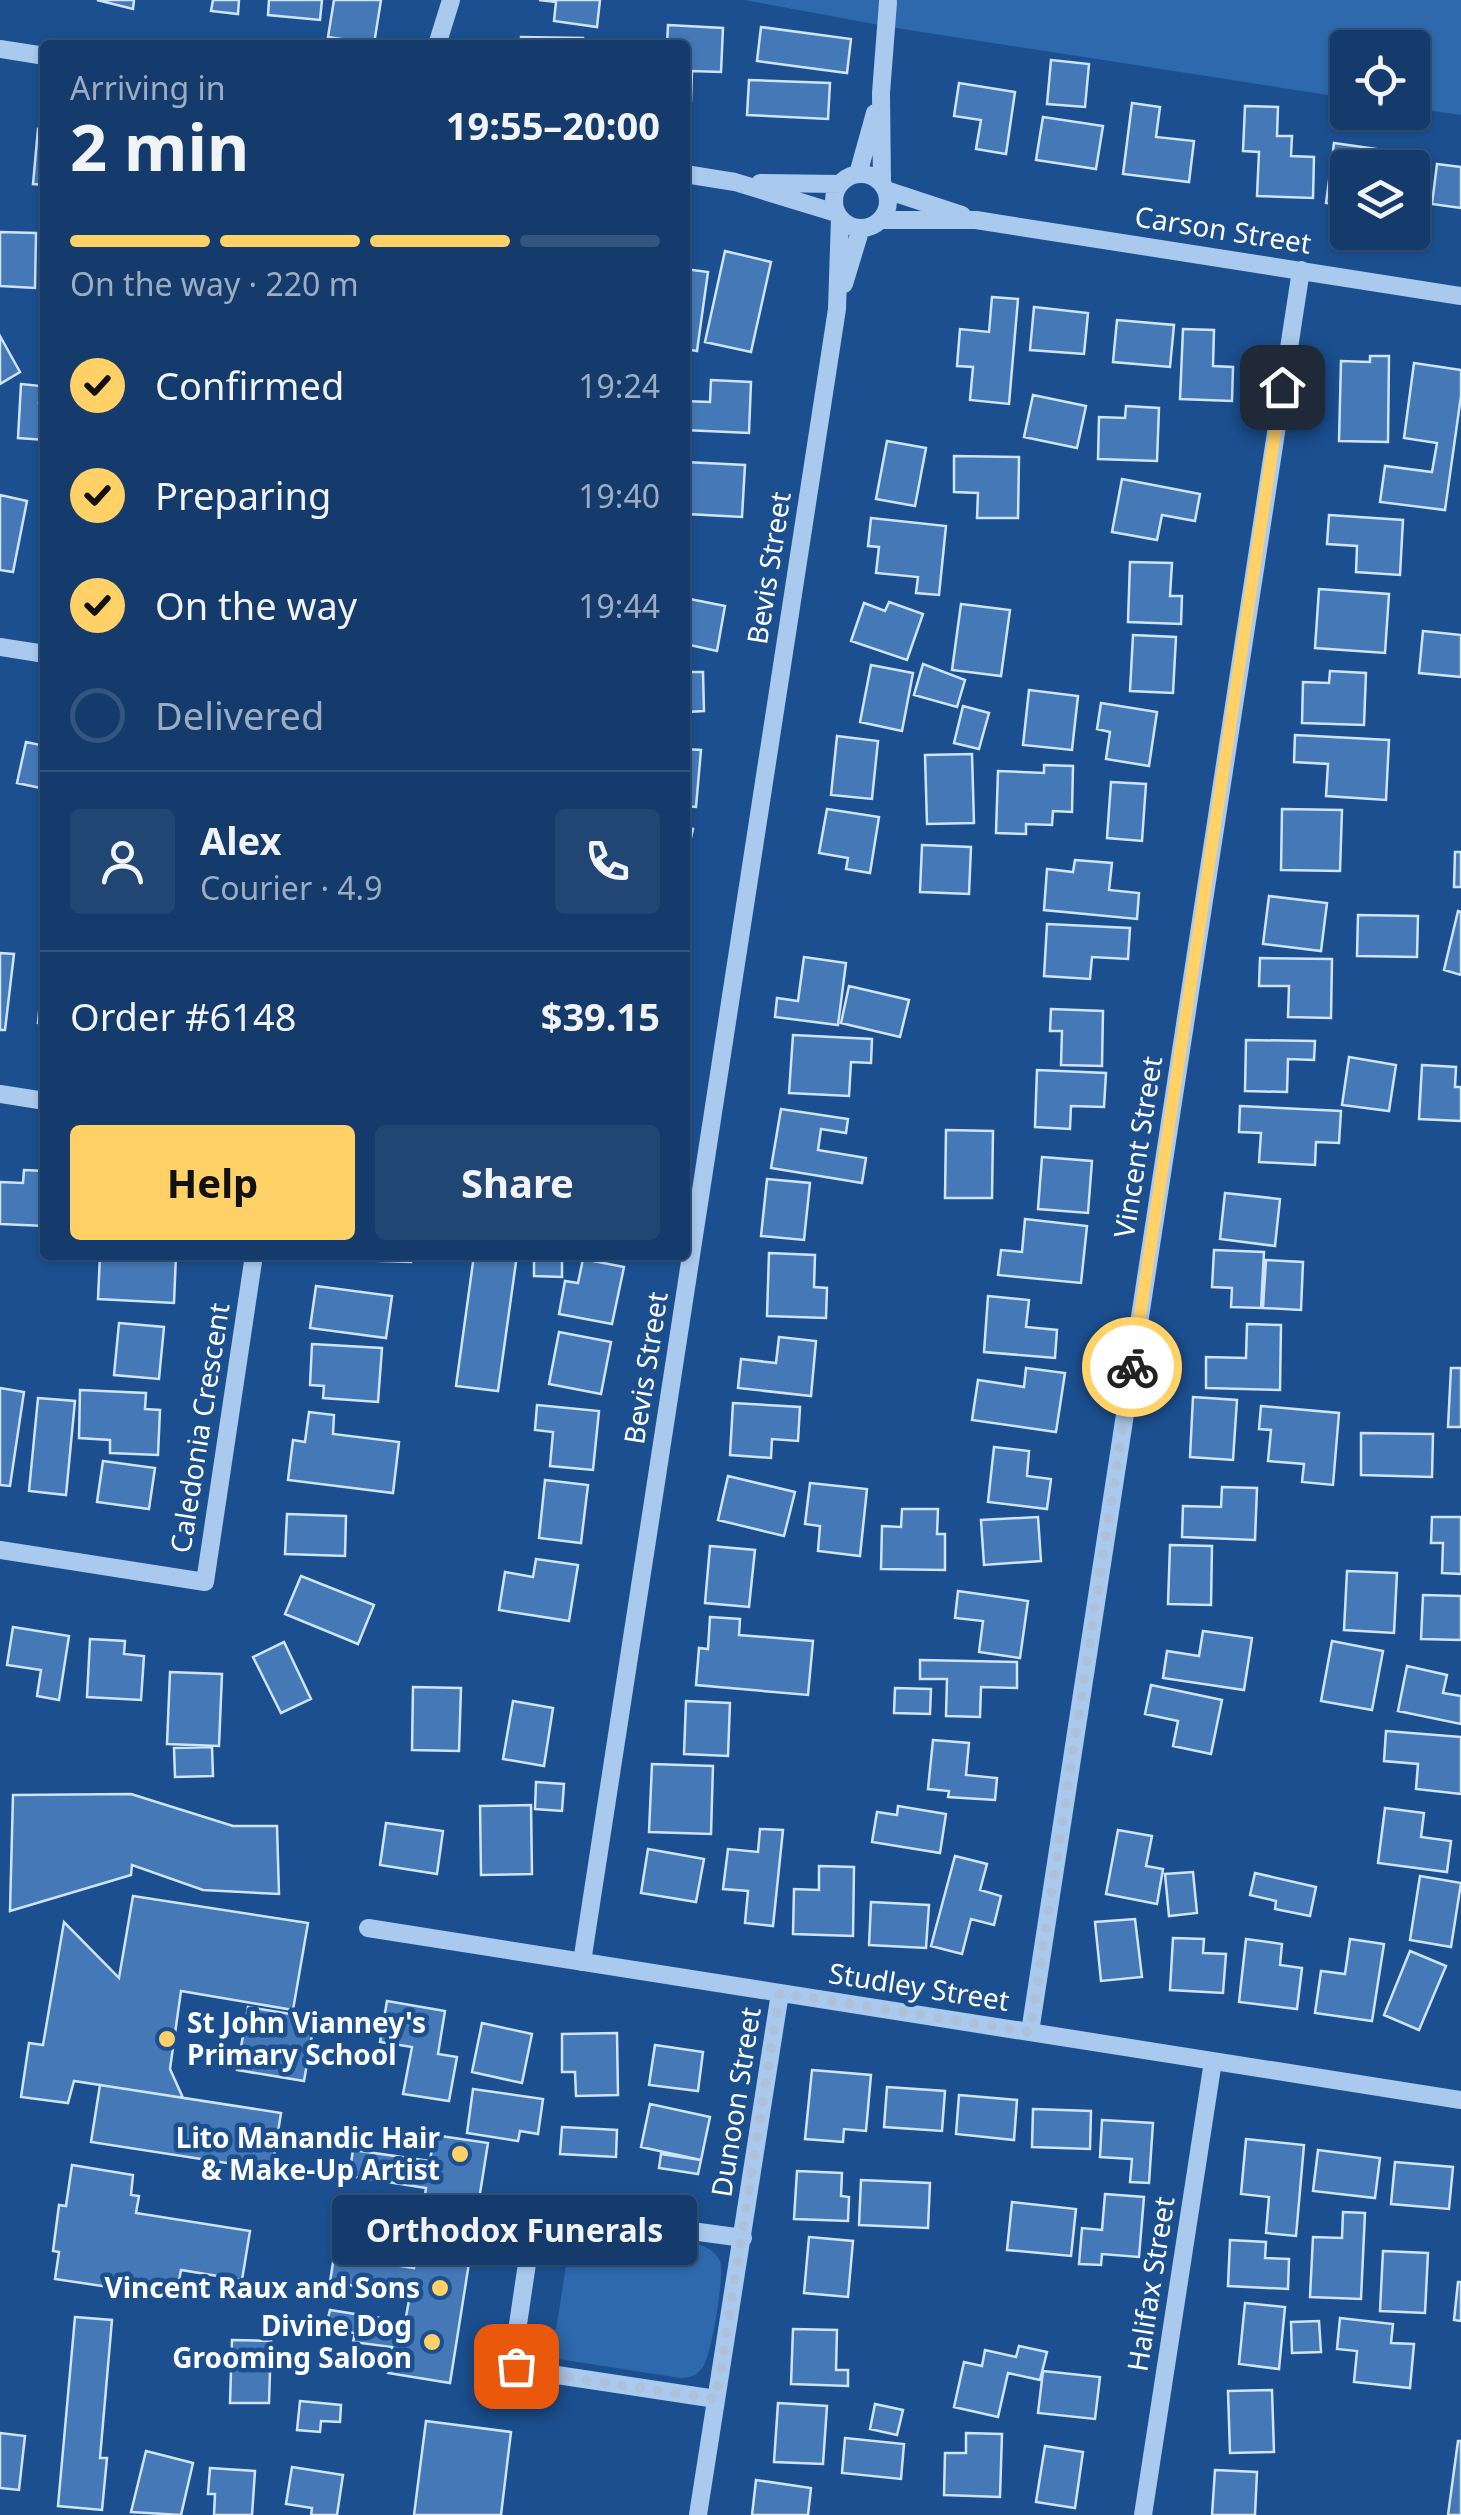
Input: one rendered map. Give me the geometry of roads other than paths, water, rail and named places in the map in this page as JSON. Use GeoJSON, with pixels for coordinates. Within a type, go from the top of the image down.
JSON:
{"type":"FeatureCollection","features":[{"type":"Feature","properties":{"kind":"street"},"geometry":{"type":"LineString","coordinates":[[439,40],[451,1]]}},
{"type":"Feature","properties":{"kind":"street"},"geometry":{"type":"LineString","coordinates":[[451,1],[451,40]]}},
{"type":"Feature","properties":{"kind":"street"},"geometry":{"type":"LineString","coordinates":[[840,184],[834,198],[838,215],[846,224],[861,228],[880,220],[888,206],[881,93],[888,2]]}},
{"type":"Feature","properties":{"kind":"street"},"geometry":{"type":"LineString","coordinates":[[0,48],[40,55]]}},
{"type":"Feature","properties":{"kind":"street"},"geometry":{"type":"LineString","coordinates":[[858,174],[881,93]]}},
{"type":"Feature","properties":{"kind":"street"},"geometry":{"type":"LineString","coordinates":[[690,175],[735,182],[840,184],[858,174],[867,174],[884,187]]}},
{"type":"Feature","properties":{"kind":"street"},"geometry":{"type":"LineString","coordinates":[[735,182],[838,215]]}},
{"type":"Feature","properties":{"kind":"street","name":"Carson Street"},"geometry":{"type":"LineString","coordinates":[[884,187],[976,220]]}},
{"type":"Feature","properties":{"kind":"street","name":"Bevis Street"},"geometry":{"type":"LineString","coordinates":[[837,309],[838,215]]}},
{"type":"Feature","properties":{"kind":"street","name":"Carson Street"},"geometry":{"type":"LineString","coordinates":[[880,220],[976,220],[1461,296]]}},
{"type":"Feature","properties":{"kind":"street","name":"Bevis Street"},"geometry":{"type":"LineString","coordinates":[[582,1962],[837,309],[861,228]]}},
{"type":"Feature","properties":{"kind":"street","name":"Vincent Street"},"geometry":{"type":"LineString","coordinates":[[1030,2032],[1300,270]]}},
{"type":"Feature","properties":{"kind":"street"},"geometry":{"type":"LineString","coordinates":[[0,647],[40,653]]}},
{"type":"Feature","properties":{"kind":"street"},"geometry":{"type":"LineString","coordinates":[[0,1094],[40,1100]]}},
{"type":"Feature","properties":{"kind":"street","name":"Caledonia Crescent"},"geometry":{"type":"LineString","coordinates":[[0,1550],[205,1582],[253,1260]]}},
{"type":"Feature","properties":{"kind":"street","name":"Studley Street"},"geometry":{"type":"LineString","coordinates":[[368,1928],[1461,2100]]}},
{"type":"Feature","properties":{"kind":"street","name":"Dunoon Street"},"geometry":{"type":"LineString","coordinates":[[698,2515],[780,1993]]}},
{"type":"Feature","properties":{"kind":"street","name":"Halifax Street"},"geometry":{"type":"LineString","coordinates":[[1143,2515],[1213,2061]]}},
{"type":"Feature","properties":{"kind":"street"},"geometry":{"type":"LineString","coordinates":[[716,2399],[516,2366],[513,2358],[533,2223],[545,2211],[743,2238]]}},
{"type":"Feature","properties":{"kind":"place","name":"St John Vianney's Primary School"},"geometry":{"type":"Point","coordinates":[167,2039]}},
{"type":"Feature","properties":{"kind":"place","name":"Lito Manandic Hair & Make-Up Artist"},"geometry":{"type":"Point","coordinates":[460,2154]}},
{"type":"Feature","properties":{"kind":"place","name":"Vincent Raux and Sons"},"geometry":{"type":"Point","coordinates":[440,2288]}},
{"type":"Feature","properties":{"kind":"place","name":"Divine Dog Grooming Saloon"},"geometry":{"type":"Point","coordinates":[432,2342]}},
{"type":"Feature","properties":{"kind":"place","name":"Orthodox Funerals"},"geometry":{"type":"Point","coordinates":[516,2366]}}]}
